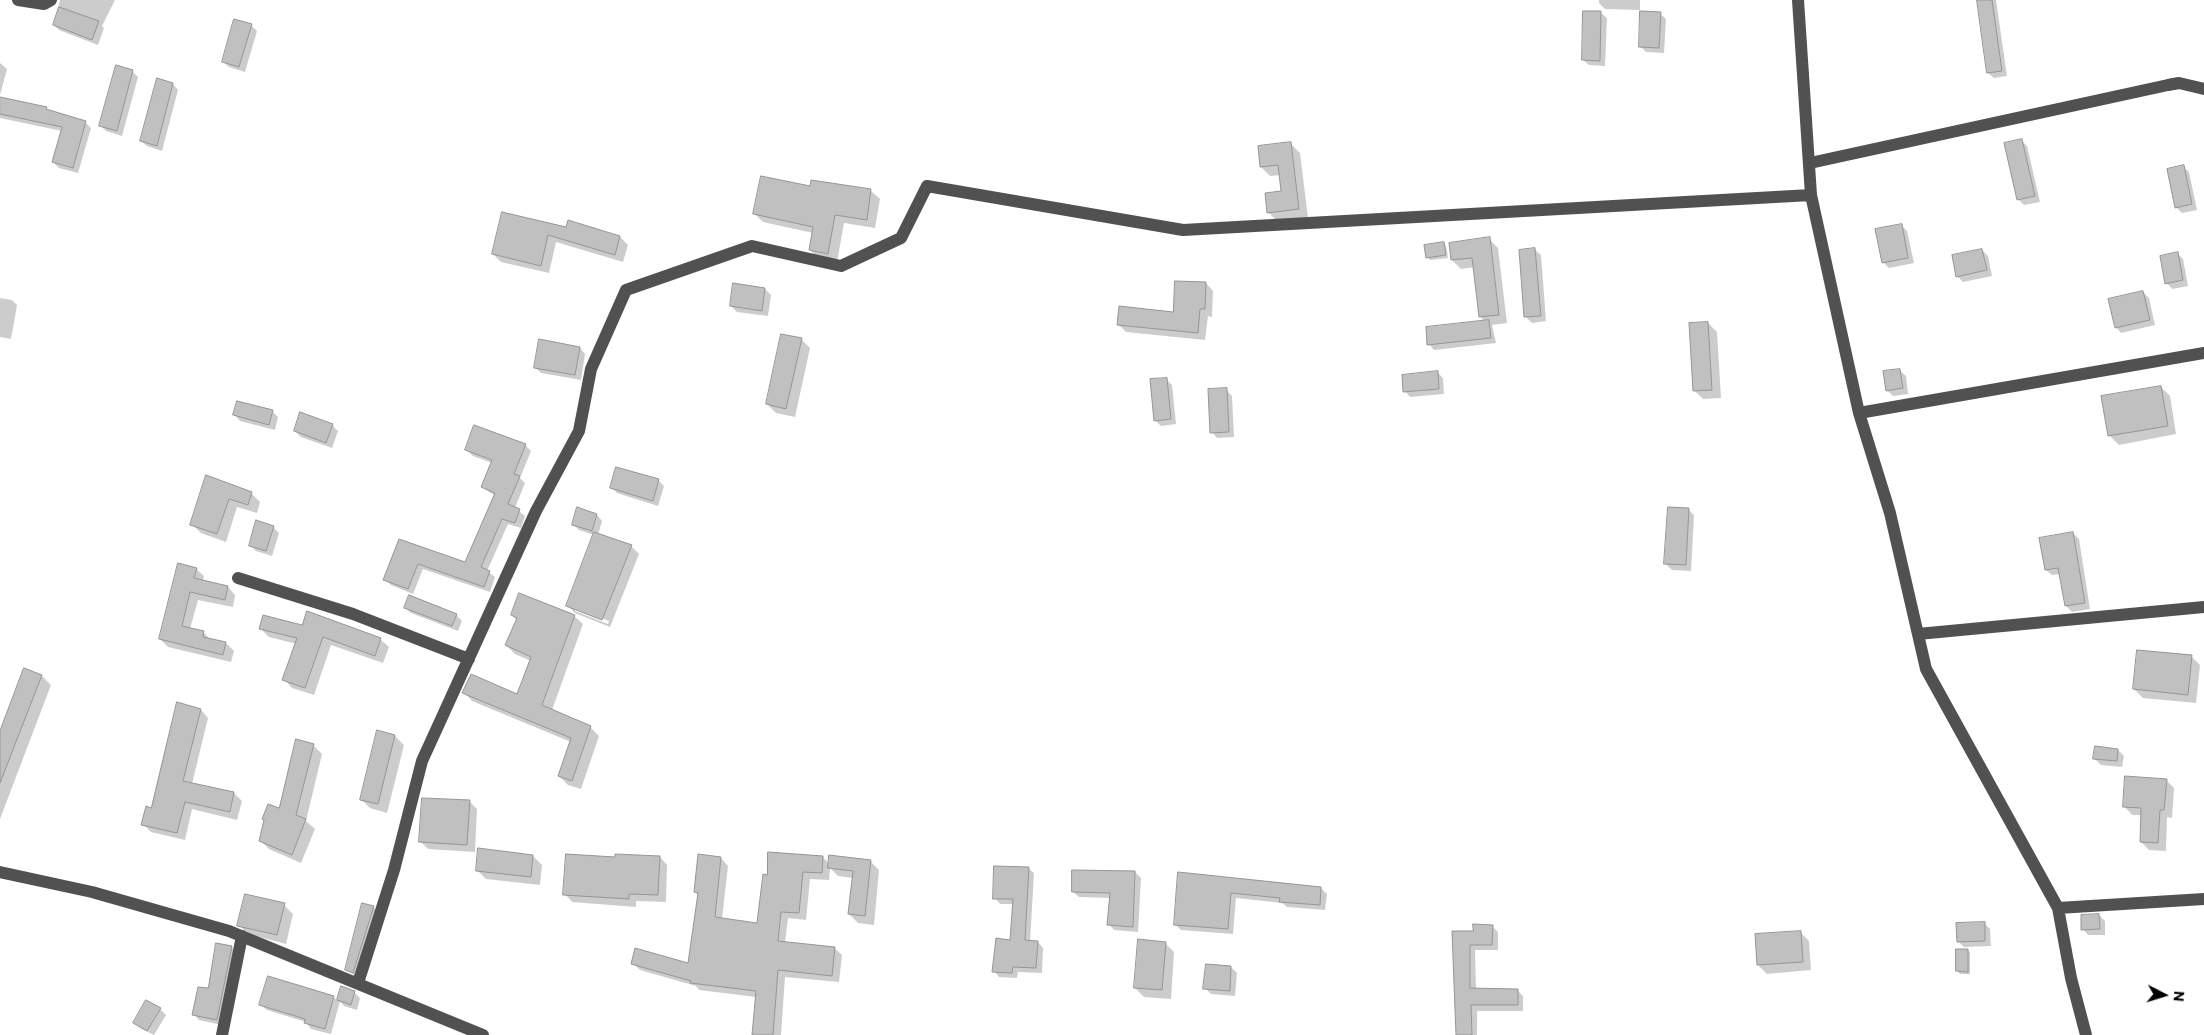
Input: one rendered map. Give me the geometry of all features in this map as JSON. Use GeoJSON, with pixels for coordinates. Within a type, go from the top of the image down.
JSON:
{"type":"FeatureCollection","features":[{"type":"Feature","properties":{"kind":"street"},"geometry":{"type":"LineString","coordinates":[[18,0],[44,4],[50,0]]}},
{"type":"Feature","properties":{"kind":"street"},"geometry":{"type":"LineString","coordinates":[[1798,0],[1811,196],[1859,412],[1890,513],[1926,669],[2058,908],[2086,1035]]}},
{"type":"Feature","properties":{"kind":"street"},"geometry":{"type":"LineString","coordinates":[[1810,163],[2168,85],[2179,83],[2204,89]]}},
{"type":"Feature","properties":{"kind":"street"},"geometry":{"type":"LineString","coordinates":[[358,983],[394,870],[422,761],[536,511],[579,431],[591,369],[626,290],[752,246],[841,266],[901,238],[927,186],[1183,230],[1811,196]]}},
{"type":"Feature","properties":{"kind":"street"},"geometry":{"type":"LineString","coordinates":[[1859,412],[2204,353]]}},
{"type":"Feature","properties":{"kind":"street"},"geometry":{"type":"LineString","coordinates":[[238,578],[353,614],[469,659]]}},
{"type":"Feature","properties":{"kind":"street"},"geometry":{"type":"LineString","coordinates":[[1918,634],[2204,607]]}},
{"type":"Feature","properties":{"kind":"street"},"geometry":{"type":"LineString","coordinates":[[0,872],[92,892],[242,936],[483,1035]]}},
{"type":"Feature","properties":{"kind":"street"},"geometry":{"type":"LineString","coordinates":[[2058,908],[2204,899]]}},
{"type":"Feature","properties":{"kind":"street"},"geometry":{"type":"LineString","coordinates":[[222,1035],[242,936]]}},
{"type":"Feature","properties":{"kind":"building"},"geometry":{"type":"Polygon","coordinates":[[[1977,0],[1992,0],[2002,71],[1987,73],[1977,0]]]}},
{"type":"Feature","properties":{"kind":"building"},"geometry":{"type":"Polygon","coordinates":[[[59,7],[99,21],[92,40],[53,25],[59,7]]]}},
{"type":"Feature","properties":{"kind":"building"},"geometry":{"type":"Polygon","coordinates":[[[1583,11],[1601,11],[1600,61],[1582,60],[1583,11]]]}},
{"type":"Feature","properties":{"kind":"building"},"geometry":{"type":"Polygon","coordinates":[[[1640,11],[1661,12],[1659,48],[1639,47],[1640,11]]]}},
{"type":"Feature","properties":{"kind":"building"},"geometry":{"type":"Polygon","coordinates":[[[234,19],[252,24],[239,67],[222,62],[234,19]]]}},
{"type":"Feature","properties":{"kind":"building"},"geometry":{"type":"Polygon","coordinates":[[[116,65],[133,70],[117,131],[99,126],[116,65]]]}},
{"type":"Feature","properties":{"kind":"building"},"geometry":{"type":"Polygon","coordinates":[[[157,78],[173,83],[157,146],[140,141],[157,78]]]}},
{"type":"Feature","properties":{"kind":"building"},"geometry":{"type":"Polygon","coordinates":[[[0,97],[47,107],[46,109],[86,121],[73,168],[52,162],[62,127],[0,114],[0,97]]]}},
{"type":"Feature","properties":{"kind":"building"},"geometry":{"type":"Polygon","coordinates":[[[2022,139],[2035,196],[2017,200],[2004,143],[2022,139]]]}},
{"type":"Feature","properties":{"kind":"building"},"geometry":{"type":"Polygon","coordinates":[[[1291,142],[1299,209],[1267,213],[1265,193],[1281,191],[1278,165],[1260,167],[1258,146],[1291,142]]]}},
{"type":"Feature","properties":{"kind":"building"},"geometry":{"type":"Polygon","coordinates":[[[2184,165],[2192,204],[2175,208],[2167,169],[2184,165]]]}},
{"type":"Feature","properties":{"kind":"building"},"geometry":{"type":"Polygon","coordinates":[[[761,176],[810,186],[811,180],[871,189],[867,220],[835,215],[828,254],[809,250],[813,227],[753,214],[761,176]]]}},
{"type":"Feature","properties":{"kind":"building"},"geometry":{"type":"Polygon","coordinates":[[[502,212],[566,227],[568,220],[620,236],[615,255],[548,235],[541,266],[492,254],[502,212]]]}},
{"type":"Feature","properties":{"kind":"building"},"geometry":{"type":"Polygon","coordinates":[[[1902,224],[1908,258],[1882,263],[1875,229],[1902,224]]]}},
{"type":"Feature","properties":{"kind":"building"},"geometry":{"type":"Polygon","coordinates":[[[1490,237],[1499,315],[1479,317],[1472,258],[1451,260],[1449,243],[1490,237]]]}},
{"type":"Feature","properties":{"kind":"building"},"geometry":{"type":"Polygon","coordinates":[[[1444,242],[1446,255],[1426,258],[1424,245],[1444,242]]]}},
{"type":"Feature","properties":{"kind":"building"},"geometry":{"type":"Polygon","coordinates":[[[1535,248],[1541,316],[1524,317],[1519,250],[1535,248]]]}},
{"type":"Feature","properties":{"kind":"building"},"geometry":{"type":"Polygon","coordinates":[[[1982,249],[1987,270],[1956,277],[1952,255],[1982,249]]]}},
{"type":"Feature","properties":{"kind":"building"},"geometry":{"type":"Polygon","coordinates":[[[2178,252],[2183,280],[2165,284],[2160,256],[2178,252]]]}},
{"type":"Feature","properties":{"kind":"building"},"geometry":{"type":"Polygon","coordinates":[[[1175,281],[1206,282],[1205,309],[1200,309],[1198,333],[1117,325],[1119,306],[1173,312],[1175,281]]]}},
{"type":"Feature","properties":{"kind":"building"},"geometry":{"type":"Polygon","coordinates":[[[733,283],[765,288],[762,311],[730,306],[733,283]]]}},
{"type":"Feature","properties":{"kind":"building"},"geometry":{"type":"Polygon","coordinates":[[[2143,291],[2150,320],[2115,328],[2108,299],[2143,291]]]}},
{"type":"Feature","properties":{"kind":"building"},"geometry":{"type":"Polygon","coordinates":[[[1489,320],[1491,338],[1427,345],[1426,327],[1489,320]]]}},
{"type":"Feature","properties":{"kind":"building"},"geometry":{"type":"Polygon","coordinates":[[[1708,322],[1712,390],[1693,391],[1689,323],[1708,322]]]}},
{"type":"Feature","properties":{"kind":"building"},"geometry":{"type":"Polygon","coordinates":[[[781,334],[802,338],[786,409],[766,404],[781,334]]]}},
{"type":"Feature","properties":{"kind":"building"},"geometry":{"type":"Polygon","coordinates":[[[539,339],[580,347],[575,375],[534,368],[539,339]]]}},
{"type":"Feature","properties":{"kind":"building"},"geometry":{"type":"Polygon","coordinates":[[[1900,369],[1903,388],[1886,391],[1883,371],[1900,369]]]}},
{"type":"Feature","properties":{"kind":"building"},"geometry":{"type":"Polygon","coordinates":[[[1438,371],[1439,389],[1403,392],[1402,375],[1438,371]]]}},
{"type":"Feature","properties":{"kind":"building"},"geometry":{"type":"Polygon","coordinates":[[[1167,378],[1171,419],[1154,421],[1150,379],[1167,378]]]}},
{"type":"Feature","properties":{"kind":"building"},"geometry":{"type":"Polygon","coordinates":[[[2161,386],[2168,426],[2108,436],[2101,396],[2161,386]]]}},
{"type":"Feature","properties":{"kind":"building"},"geometry":{"type":"Polygon","coordinates":[[[1227,388],[1229,432],[1210,433],[1208,389],[1227,388]]]}},
{"type":"Feature","properties":{"kind":"building"},"geometry":{"type":"Polygon","coordinates":[[[237,401],[273,410],[269,425],[233,415],[237,401]]]}},
{"type":"Feature","properties":{"kind":"building"},"geometry":{"type":"Polygon","coordinates":[[[300,412],[333,424],[326,443],[294,431],[300,412]]]}},
{"type":"Feature","properties":{"kind":"building"},"geometry":{"type":"Polygon","coordinates":[[[474,425],[526,444],[514,474],[520,476],[508,504],[520,509],[515,523],[502,519],[481,567],[490,571],[484,587],[418,564],[408,589],[383,580],[399,539],[465,562],[495,493],[481,487],[492,460],[465,450],[474,425]]]}},
{"type":"Feature","properties":{"kind":"building"},"geometry":{"type":"Polygon","coordinates":[[[616,467],[659,479],[653,501],[610,488],[616,467]]]}},
{"type":"Feature","properties":{"kind":"building"},"geometry":{"type":"Polygon","coordinates":[[[206,475],[252,492],[248,505],[229,499],[217,534],[190,525],[206,475]]]}},
{"type":"Feature","properties":{"kind":"building"},"geometry":{"type":"Polygon","coordinates":[[[577,507],[597,514],[592,531],[572,525],[577,507]]]}},
{"type":"Feature","properties":{"kind":"building"},"geometry":{"type":"Polygon","coordinates":[[[1668,507],[1689,508],[1686,565],[1664,564],[1668,507]]]}},
{"type":"Feature","properties":{"kind":"building"},"geometry":{"type":"Polygon","coordinates":[[[256,520],[274,526],[266,551],[249,546],[256,520]]]}},
{"type":"Feature","properties":{"kind":"building"},"geometry":{"type":"Polygon","coordinates":[[[594,532],[632,545],[602,620],[566,606],[594,532]]]}},
{"type":"Feature","properties":{"kind":"building"},"geometry":{"type":"Polygon","coordinates":[[[2073,532],[2085,603],[2065,606],[2058,568],[2045,570],[2039,538],[2073,532]]]}},
{"type":"Feature","properties":{"kind":"building"},"geometry":{"type":"Polygon","coordinates":[[[178,563],[197,568],[194,578],[228,586],[225,600],[190,592],[182,626],[204,631],[203,637],[226,642],[223,655],[159,639],[178,563]]]}},
{"type":"Feature","properties":{"kind":"building"},"geometry":{"type":"Polygon","coordinates":[[[519,593],[575,615],[542,705],[591,726],[572,781],[558,776],[571,738],[462,693],[471,674],[517,694],[531,657],[505,645],[517,618],[511,615],[519,593]]]}},
{"type":"Feature","properties":{"kind":"building"},"geometry":{"type":"Polygon","coordinates":[[[409,595],[457,614],[452,626],[404,608],[409,595]]]}},
{"type":"Feature","properties":{"kind":"building"},"geometry":{"type":"Polygon","coordinates":[[[307,611],[381,638],[375,656],[323,637],[305,688],[282,680],[297,638],[259,629],[263,615],[302,625],[307,611]]]}},
{"type":"Feature","properties":{"kind":"building"},"geometry":{"type":"Polygon","coordinates":[[[2137,650],[2192,655],[2188,695],[2133,689],[2137,650]]]}},
{"type":"Feature","properties":{"kind":"building"},"geometry":{"type":"Polygon","coordinates":[[[24,668],[42,675],[0,783],[0,731],[24,668]]]}},
{"type":"Feature","properties":{"kind":"building"},"geometry":{"type":"Polygon","coordinates":[[[177,702],[201,709],[183,781],[234,792],[230,812],[185,802],[177,833],[141,825],[146,806],[151,808],[177,702]]]}},
{"type":"Feature","properties":{"kind":"building"},"geometry":{"type":"Polygon","coordinates":[[[377,730],[395,735],[378,804],[360,800],[377,730]]]}},
{"type":"Feature","properties":{"kind":"building"},"geometry":{"type":"Polygon","coordinates":[[[296,739],[314,744],[296,815],[306,819],[292,855],[259,841],[264,820],[262,819],[268,804],[279,808],[296,739]]]}},
{"type":"Feature","properties":{"kind":"building"},"geometry":{"type":"Polygon","coordinates":[[[2095,746],[2118,749],[2117,761],[2093,759],[2095,746]]]}},
{"type":"Feature","properties":{"kind":"building"},"geometry":{"type":"Polygon","coordinates":[[[2125,776],[2167,779],[2164,810],[2160,810],[2158,843],[2140,842],[2141,808],[2123,807],[2125,776]]]}},
{"type":"Feature","properties":{"kind":"building"},"geometry":{"type":"Polygon","coordinates":[[[422,798],[470,800],[467,845],[419,842],[422,798]]]}},
{"type":"Feature","properties":{"kind":"building"},"geometry":{"type":"Polygon","coordinates":[[[478,848],[533,855],[531,877],[476,871],[478,848]]]}},
{"type":"Feature","properties":{"kind":"building"},"geometry":{"type":"Polygon","coordinates":[[[768,852],[823,856],[822,873],[803,872],[799,913],[781,912],[778,941],[835,947],[832,976],[778,970],[773,1035],[752,1035],[756,991],[690,983],[691,981],[631,964],[635,948],[688,963],[698,893],[694,892],[698,854],[721,857],[715,917],[757,923],[763,874],[767,875],[768,852]]]}},
{"type":"Feature","properties":{"kind":"building"},"geometry":{"type":"Polygon","coordinates":[[[566,854],[615,857],[615,854],[660,856],[658,895],[629,894],[629,899],[563,895],[566,854]]]}},
{"type":"Feature","properties":{"kind":"building"},"geometry":{"type":"Polygon","coordinates":[[[829,855],[871,860],[865,916],[848,914],[853,871],[828,868],[829,855]]]}},
{"type":"Feature","properties":{"kind":"building"},"geometry":{"type":"Polygon","coordinates":[[[994,866],[1029,867],[1025,940],[1038,941],[1036,968],[1013,967],[1012,973],[992,972],[996,938],[1010,940],[1013,899],[993,899],[994,866]]]}},
{"type":"Feature","properties":{"kind":"building"},"geometry":{"type":"Polygon","coordinates":[[[1072,870],[1135,871],[1133,927],[1107,925],[1110,893],[1072,892],[1072,870]]]}},
{"type":"Feature","properties":{"kind":"building"},"geometry":{"type":"Polygon","coordinates":[[[1178,872],[1321,887],[1320,905],[1279,902],[1280,898],[1231,893],[1228,929],[1174,925],[1178,872]]]}},
{"type":"Feature","properties":{"kind":"building"},"geometry":{"type":"Polygon","coordinates":[[[245,894],[285,903],[277,935],[237,926],[245,894]]]}},
{"type":"Feature","properties":{"kind":"building"},"geometry":{"type":"Polygon","coordinates":[[[362,903],[374,906],[353,973],[345,970],[362,903]]]}},
{"type":"Feature","properties":{"kind":"building"},"geometry":{"type":"Polygon","coordinates":[[[2099,914],[2100,929],[2081,930],[2081,915],[2099,914]]]}},
{"type":"Feature","properties":{"kind":"building"},"geometry":{"type":"Polygon","coordinates":[[[1985,922],[1985,941],[1957,942],[1956,923],[1985,922]]]}},
{"type":"Feature","properties":{"kind":"building"},"geometry":{"type":"Polygon","coordinates":[[[1473,924],[1493,925],[1492,945],[1470,945],[1470,988],[1518,989],[1518,1005],[1471,1005],[1472,1035],[1456,1035],[1452,931],[1473,931],[1473,924]]]}},
{"type":"Feature","properties":{"kind":"building"},"geometry":{"type":"Polygon","coordinates":[[[1801,931],[1803,962],[1757,965],[1755,934],[1801,931]]]}},
{"type":"Feature","properties":{"kind":"building"},"geometry":{"type":"Polygon","coordinates":[[[1138,939],[1166,942],[1162,990],[1134,988],[1138,939]]]}},
{"type":"Feature","properties":{"kind":"building"},"geometry":{"type":"Polygon","coordinates":[[[216,943],[232,946],[217,1020],[192,1015],[198,987],[208,988],[216,943]]]}},
{"type":"Feature","properties":{"kind":"building"},"geometry":{"type":"Polygon","coordinates":[[[1956,949],[1968,949],[1968,972],[1956,971],[1956,949]]]}},
{"type":"Feature","properties":{"kind":"building"},"geometry":{"type":"Polygon","coordinates":[[[1206,964],[1231,966],[1230,991],[1203,989],[1206,964]]]}},
{"type":"Feature","properties":{"kind":"building"},"geometry":{"type":"Polygon","coordinates":[[[268,976],[334,996],[325,1029],[304,1023],[305,1019],[259,1005],[268,976]]]}},
{"type":"Feature","properties":{"kind":"building"},"geometry":{"type":"Polygon","coordinates":[[[341,986],[355,991],[351,1005],[337,1000],[341,986]]]}},
{"type":"Feature","properties":{"kind":"building"},"geometry":{"type":"Polygon","coordinates":[[[146,1000],[161,1008],[147,1031],[133,1023],[146,1000]]]}}]}
